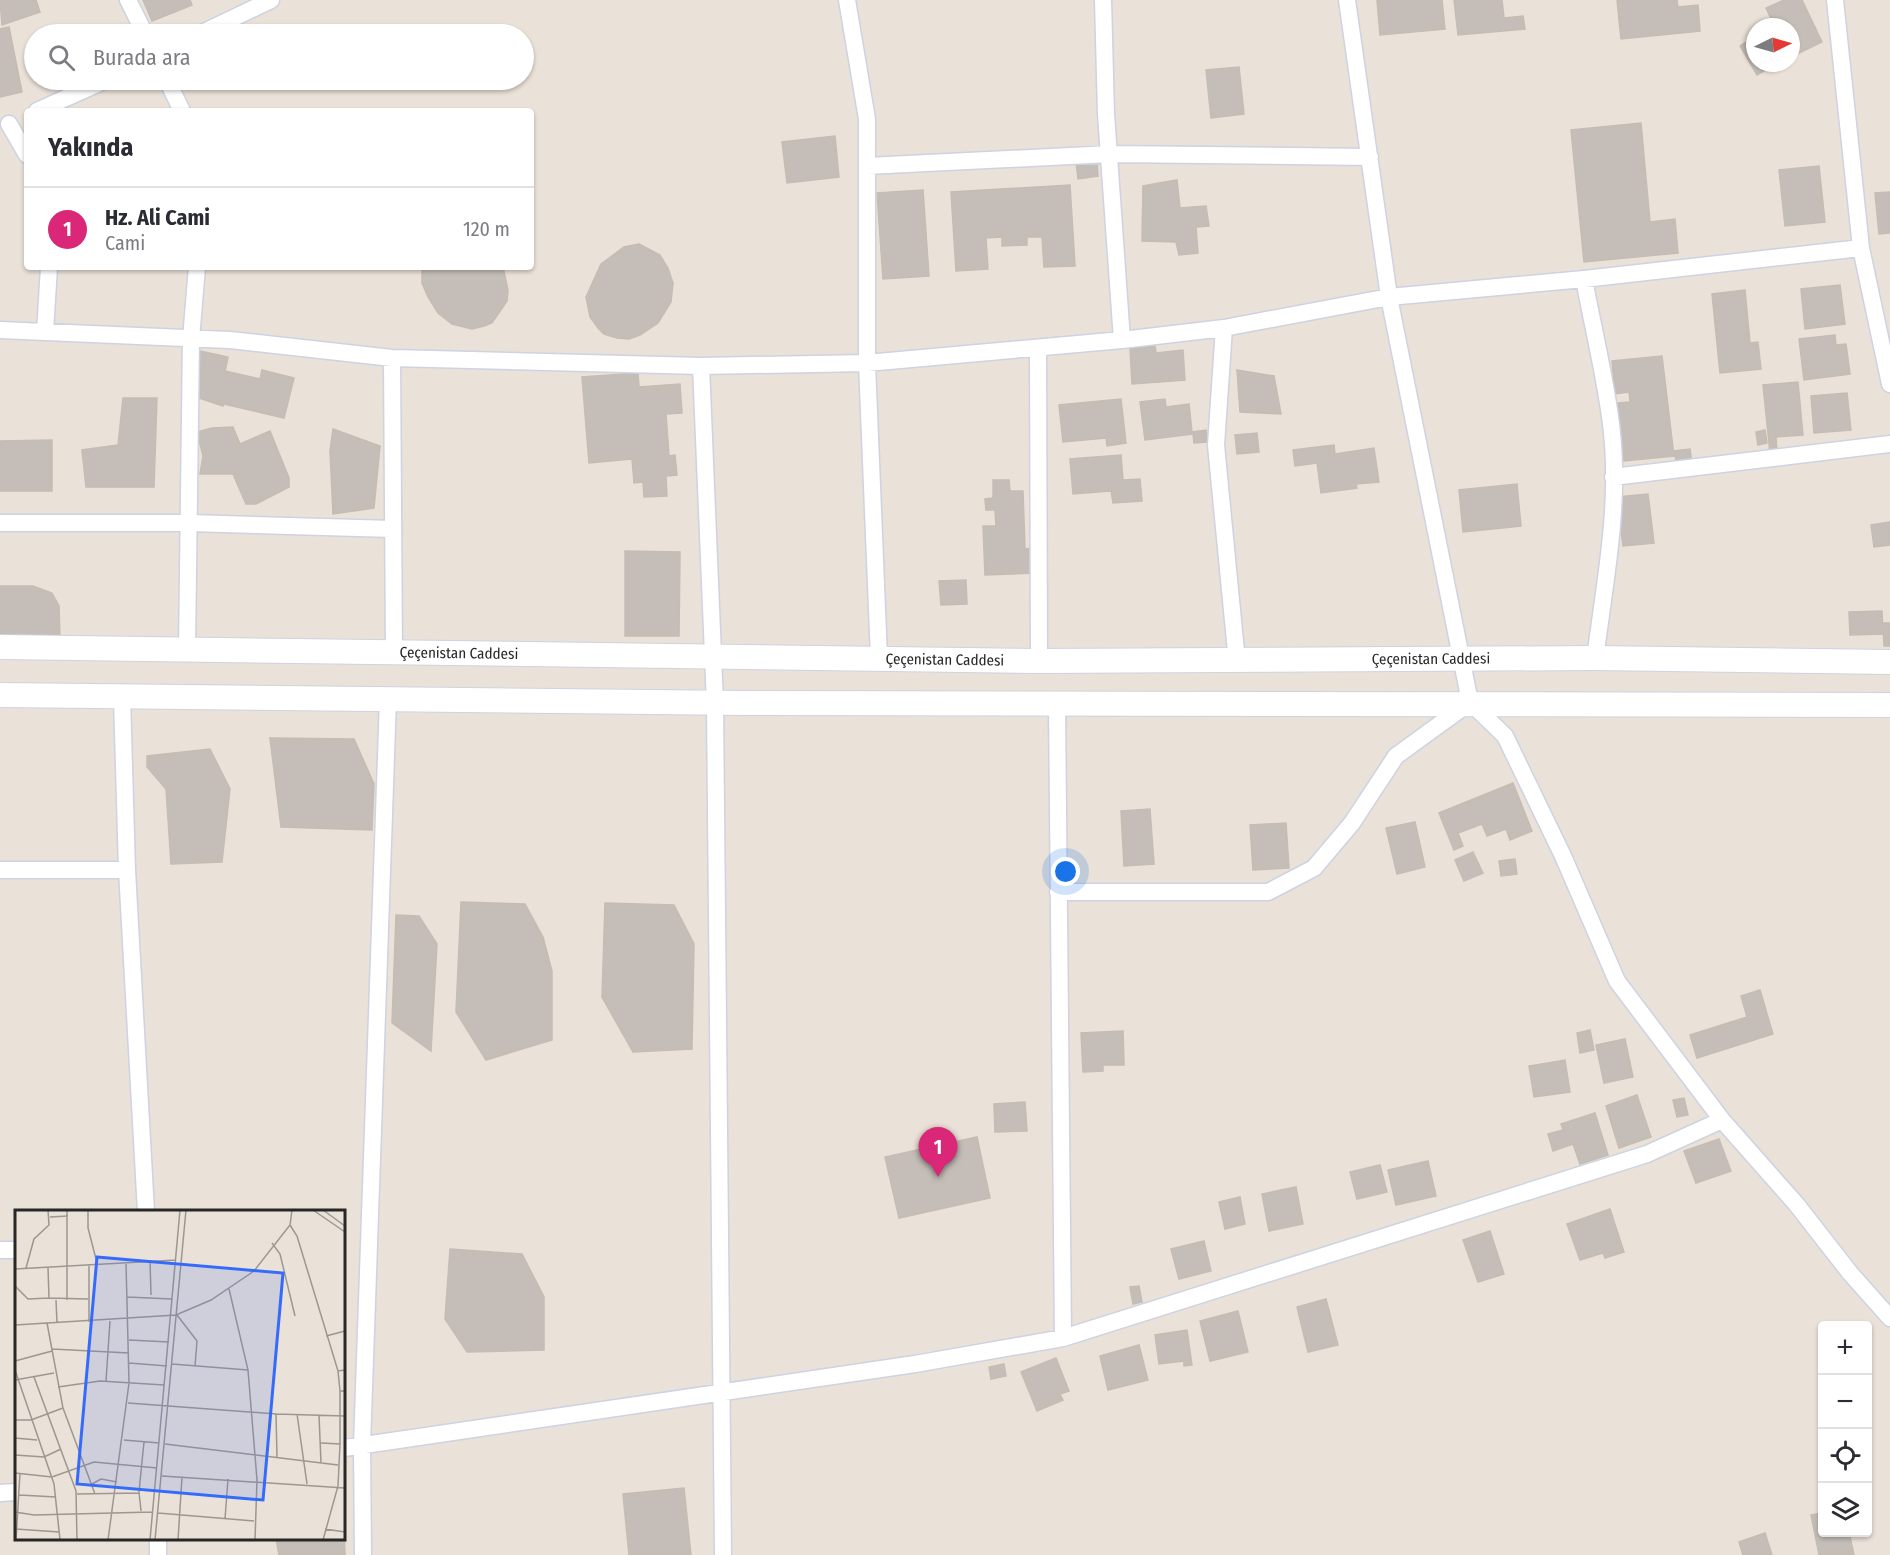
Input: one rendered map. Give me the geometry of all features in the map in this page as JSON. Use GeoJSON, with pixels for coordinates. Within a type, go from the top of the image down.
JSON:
{"type":"FeatureCollection","features":[{"type":"Feature","properties":{"kind":"main road","name":"Çeçenistan Caddesi"},"geometry":{"type":"LineString","coordinates":[[0,647],[1039,661],[1237,662],[1595,658],[1890,662]]}},
{"type":"Feature","properties":{"kind":"main road"},"geometry":{"type":"LineString","coordinates":[[0,695],[715,703],[1470,702],[1890,705]]}},
{"type":"Feature","properties":{"kind":"street"},"geometry":{"type":"LineString","coordinates":[[128,0],[140,24]]}},
{"type":"Feature","properties":{"kind":"street"},"geometry":{"type":"LineString","coordinates":[[221,24],[271,0]]}},
{"type":"Feature","properties":{"kind":"street"},"geometry":{"type":"LineString","coordinates":[[847,0],[867,119],[867,363],[879,658]]}},
{"type":"Feature","properties":{"kind":"street"},"geometry":{"type":"LineString","coordinates":[[1103,0],[1122,340]]}},
{"type":"Feature","properties":{"kind":"street"},"geometry":{"type":"LineString","coordinates":[[1347,0],[1389,297],[1470,702],[1505,736],[1563,856],[1617,981],[1722,1120],[1797,1204],[1850,1273],[1890,1318]]}},
{"type":"Feature","properties":{"kind":"street"},"geometry":{"type":"LineString","coordinates":[[1840,2],[1861,248],[1890,384]]}},
{"type":"Feature","properties":{"kind":"street"},"geometry":{"type":"LineString","coordinates":[[44,108],[84,90]]}},
{"type":"Feature","properties":{"kind":"street"},"geometry":{"type":"LineString","coordinates":[[172,90],[181,108]]}},
{"type":"Feature","properties":{"kind":"street"},"geometry":{"type":"LineString","coordinates":[[24,117],[4,126],[24,151]]}},
{"type":"Feature","properties":{"kind":"street"},"geometry":{"type":"LineString","coordinates":[[867,166],[1110,154],[1370,157]]}},
{"type":"Feature","properties":{"kind":"street"},"geometry":{"type":"LineString","coordinates":[[0,330],[230,340],[392,358],[701,366],[867,363],[1122,340],[1224,328],[1389,297],[1584,279],[1861,248]]}},
{"type":"Feature","properties":{"kind":"street"},"geometry":{"type":"LineString","coordinates":[[45,332],[49,270]]}},
{"type":"Feature","properties":{"kind":"street"},"geometry":{"type":"LineString","coordinates":[[187,650],[191,339],[197,270]]}},
{"type":"Feature","properties":{"kind":"street"},"geometry":{"type":"LineString","coordinates":[[1584,279],[1611,426],[1613,477],[1613,519],[1595,658]]}},
{"type":"Feature","properties":{"kind":"street"},"geometry":{"type":"LineString","coordinates":[[1224,328],[1216,446],[1237,662]]}},
{"type":"Feature","properties":{"kind":"street"},"geometry":{"type":"LineString","coordinates":[[1038,348],[1039,661]]}},
{"type":"Feature","properties":{"kind":"street"},"geometry":{"type":"LineString","coordinates":[[392,358],[394,652]]}},
{"type":"Feature","properties":{"kind":"street"},"geometry":{"type":"LineString","coordinates":[[701,366],[715,703],[723,1555]]}},
{"type":"Feature","properties":{"kind":"street"},"geometry":{"type":"LineString","coordinates":[[1613,477],[1890,444]]}},
{"type":"Feature","properties":{"kind":"street"},"geometry":{"type":"LineString","coordinates":[[0,523],[189,523],[393,529]]}},
{"type":"Feature","properties":{"kind":"street"},"geometry":{"type":"LineString","coordinates":[[122,697],[128,870],[146,1210]]}},
{"type":"Feature","properties":{"kind":"street"},"geometry":{"type":"LineString","coordinates":[[363,1555],[362,1445],[388,699]]}},
{"type":"Feature","properties":{"kind":"street"},"geometry":{"type":"LineString","coordinates":[[1058,892],[1268,892],[1314,868],[1352,823],[1396,756],[1470,702]]}},
{"type":"Feature","properties":{"kind":"street"},"geometry":{"type":"LineString","coordinates":[[1057,704],[1063,1338]]}},
{"type":"Feature","properties":{"kind":"street"},"geometry":{"type":"LineString","coordinates":[[0,870],[128,870]]}},
{"type":"Feature","properties":{"kind":"street"},"geometry":{"type":"LineString","coordinates":[[345,1448],[915,1364],[1063,1338],[1647,1154],[1722,1120]]}},
{"type":"Feature","properties":{"kind":"street"},"geometry":{"type":"LineString","coordinates":[[0,1493],[15,1492]]}},
{"type":"Feature","properties":{"kind":"building"},"geometry":{"type":"Polygon","coordinates":[[[0,0],[36,0],[40,12],[2,25],[0,0]]]}},
{"type":"Feature","properties":{"kind":"building"},"geometry":{"type":"Polygon","coordinates":[[[143,0],[190,0],[192,5],[152,21],[143,0]]]}},
{"type":"Feature","properties":{"kind":"building"},"geometry":{"type":"Polygon","coordinates":[[[1377,0],[1442,0],[1445,29],[1380,35],[1377,0]]]}},
{"type":"Feature","properties":{"kind":"building"},"geometry":{"type":"Polygon","coordinates":[[[1454,0],[1502,0],[1504,18],[1523,16],[1525,29],[1458,35],[1454,0]]]}},
{"type":"Feature","properties":{"kind":"building"},"geometry":{"type":"Polygon","coordinates":[[[1617,0],[1677,0],[1678,7],[1698,5],[1700,31],[1621,39],[1617,0]]]}},
{"type":"Feature","properties":{"kind":"building"},"geometry":{"type":"Polygon","coordinates":[[[1784,0],[1802,0],[1822,42],[1800,53],[1800,18],[1771,18],[1766,8],[1784,0]]]}},
{"type":"Feature","properties":{"kind":"building"},"geometry":{"type":"Polygon","coordinates":[[[9,27],[22,92],[0,97],[0,29],[9,27]]]}},
{"type":"Feature","properties":{"kind":"building"},"geometry":{"type":"Polygon","coordinates":[[[1746,42],[1746,56],[1740,46],[1746,42]]]}},
{"type":"Feature","properties":{"kind":"building"},"geometry":{"type":"Polygon","coordinates":[[[1239,67],[1244,114],[1211,118],[1206,70],[1239,67]]]}},
{"type":"Feature","properties":{"kind":"building"},"geometry":{"type":"Polygon","coordinates":[[[1641,123],[1650,222],[1675,219],[1678,253],[1584,262],[1571,130],[1641,123]]]}},
{"type":"Feature","properties":{"kind":"building"},"geometry":{"type":"Polygon","coordinates":[[[835,136],[839,177],[787,183],[782,142],[835,136]]]}},
{"type":"Feature","properties":{"kind":"building"},"geometry":{"type":"Polygon","coordinates":[[[1097,160],[1098,176],[1078,179],[1076,162],[1097,160]]]}},
{"type":"Feature","properties":{"kind":"building"},"geometry":{"type":"Polygon","coordinates":[[[1819,166],[1825,222],[1785,226],[1779,170],[1819,166]]]}},
{"type":"Feature","properties":{"kind":"building"},"geometry":{"type":"Polygon","coordinates":[[[1177,180],[1180,208],[1206,206],[1209,226],[1196,227],[1198,253],[1179,255],[1176,242],[1142,241],[1143,186],[1177,180]]]}},
{"type":"Feature","properties":{"kind":"building"},"geometry":{"type":"Polygon","coordinates":[[[1070,185],[1075,266],[1044,267],[1042,237],[1027,237],[1027,245],[1002,246],[1002,237],[986,238],[988,269],[956,271],[951,192],[1070,185]]]}},
{"type":"Feature","properties":{"kind":"building"},"geometry":{"type":"Polygon","coordinates":[[[923,190],[929,276],[883,279],[877,193],[923,190]]]}},
{"type":"Feature","properties":{"kind":"building"},"geometry":{"type":"Polygon","coordinates":[[[1890,192],[1890,233],[1879,234],[1875,193],[1890,192]]]}},
{"type":"Feature","properties":{"kind":"building"},"geometry":{"type":"Polygon","coordinates":[[[639,244],[660,255],[668,268],[673,283],[671,302],[658,323],[640,335],[629,339],[604,334],[590,317],[586,297],[601,264],[624,247],[639,244]]]}},
{"type":"Feature","properties":{"kind":"building"},"geometry":{"type":"Polygon","coordinates":[[[422,270],[504,270],[508,290],[507,301],[492,323],[472,329],[452,324],[438,313],[422,283],[422,270]]]}},
{"type":"Feature","properties":{"kind":"building"},"geometry":{"type":"Polygon","coordinates":[[[1840,285],[1845,324],[1805,329],[1801,289],[1840,285]]]}},
{"type":"Feature","properties":{"kind":"building"},"geometry":{"type":"Polygon","coordinates":[[[1745,290],[1750,343],[1758,342],[1761,369],[1720,373],[1712,294],[1745,290]]]}},
{"type":"Feature","properties":{"kind":"building"},"geometry":{"type":"Polygon","coordinates":[[[1835,335],[1836,345],[1846,344],[1850,374],[1804,380],[1799,339],[1835,335]]]}},
{"type":"Feature","properties":{"kind":"building"},"geometry":{"type":"Polygon","coordinates":[[[1155,346],[1156,353],[1183,350],[1185,380],[1132,384],[1130,348],[1155,346]]]}},
{"type":"Feature","properties":{"kind":"building"},"geometry":{"type":"Polygon","coordinates":[[[200,351],[228,357],[225,371],[260,379],[262,370],[294,378],[284,418],[224,404],[223,406],[199,398],[200,351]]]}},
{"type":"Feature","properties":{"kind":"building"},"geometry":{"type":"Polygon","coordinates":[[[1662,356],[1674,456],[1624,461],[1618,403],[1630,402],[1629,392],[1615,394],[1612,361],[1662,356]]]}},
{"type":"Feature","properties":{"kind":"building"},"geometry":{"type":"Polygon","coordinates":[[[1237,370],[1274,376],[1281,414],[1240,412],[1237,370]]]}},
{"type":"Feature","properties":{"kind":"building"},"geometry":{"type":"Polygon","coordinates":[[[638,373],[639,387],[680,384],[682,413],[666,414],[669,456],[675,455],[677,475],[666,476],[667,496],[644,497],[643,482],[634,483],[632,459],[589,463],[582,377],[638,373]]]}},
{"type":"Feature","properties":{"kind":"building"},"geometry":{"type":"Polygon","coordinates":[[[1798,382],[1803,435],[1776,437],[1777,452],[1770,453],[1763,385],[1798,382]]]}},
{"type":"Feature","properties":{"kind":"building"},"geometry":{"type":"Polygon","coordinates":[[[1847,393],[1851,430],[1814,433],[1811,396],[1847,393]]]}},
{"type":"Feature","properties":{"kind":"building"},"geometry":{"type":"Polygon","coordinates":[[[123,398],[157,398],[154,487],[86,487],[82,450],[118,445],[123,398]]]}},
{"type":"Feature","properties":{"kind":"building"},"geometry":{"type":"Polygon","coordinates":[[[1121,399],[1126,443],[1107,446],[1106,438],[1063,442],[1059,405],[1121,399]]]}},
{"type":"Feature","properties":{"kind":"building"},"geometry":{"type":"Polygon","coordinates":[[[1165,399],[1166,407],[1189,404],[1192,432],[1206,430],[1207,442],[1194,443],[1193,434],[1145,440],[1140,402],[1165,399]]]}},
{"type":"Feature","properties":{"kind":"building"},"geometry":{"type":"Polygon","coordinates":[[[233,427],[240,444],[270,431],[289,478],[289,487],[256,504],[246,504],[233,474],[200,474],[203,456],[197,432],[212,428],[233,427]]]}},
{"type":"Feature","properties":{"kind":"building"},"geometry":{"type":"Polygon","coordinates":[[[333,429],[380,446],[374,508],[333,514],[330,451],[333,429]]]}},
{"type":"Feature","properties":{"kind":"building"},"geometry":{"type":"Polygon","coordinates":[[[1765,430],[1767,443],[1758,445],[1756,432],[1765,430]]]}},
{"type":"Feature","properties":{"kind":"building"},"geometry":{"type":"Polygon","coordinates":[[[1257,433],[1259,452],[1237,454],[1235,435],[1257,433]]]}},
{"type":"Feature","properties":{"kind":"building"},"geometry":{"type":"Polygon","coordinates":[[[52,440],[52,491],[0,491],[0,441],[52,440]]]}},
{"type":"Feature","properties":{"kind":"building"},"geometry":{"type":"Polygon","coordinates":[[[1334,445],[1335,454],[1374,448],[1379,482],[1356,484],[1357,488],[1321,493],[1317,463],[1295,466],[1293,450],[1334,445]]]}},
{"type":"Feature","properties":{"kind":"building"},"geometry":{"type":"Polygon","coordinates":[[[1690,449],[1692,463],[1677,465],[1674,451],[1690,449]]]}},
{"type":"Feature","properties":{"kind":"building"},"geometry":{"type":"Polygon","coordinates":[[[1121,455],[1123,480],[1140,479],[1142,501],[1113,503],[1111,491],[1073,494],[1070,459],[1121,455]]]}},
{"type":"Feature","properties":{"kind":"building"},"geometry":{"type":"Polygon","coordinates":[[[993,480],[1009,480],[1010,491],[1023,491],[1025,549],[1033,548],[1034,573],[985,575],[983,526],[996,526],[995,510],[986,510],[985,499],[993,498],[993,480]]]}},
{"type":"Feature","properties":{"kind":"building"},"geometry":{"type":"Polygon","coordinates":[[[1517,484],[1521,526],[1463,532],[1459,490],[1517,484]]]}},
{"type":"Feature","properties":{"kind":"building"},"geometry":{"type":"Polygon","coordinates":[[[1648,494],[1654,543],[1623,546],[1617,497],[1648,494]]]}},
{"type":"Feature","properties":{"kind":"building"},"geometry":{"type":"Polygon","coordinates":[[[1890,522],[1890,545],[1874,547],[1871,525],[1890,522]]]}},
{"type":"Feature","properties":{"kind":"building"},"geometry":{"type":"Polygon","coordinates":[[[625,551],[680,552],[679,636],[625,636],[625,551]]]}},
{"type":"Feature","properties":{"kind":"building"},"geometry":{"type":"Polygon","coordinates":[[[966,580],[967,604],[941,605],[939,581],[966,580]]]}},
{"type":"Feature","properties":{"kind":"building"},"geometry":{"type":"Polygon","coordinates":[[[0,586],[33,586],[52,593],[59,606],[60,640],[0,638],[0,586]]]}},
{"type":"Feature","properties":{"kind":"building"},"geometry":{"type":"Polygon","coordinates":[[[1882,611],[1883,634],[1850,635],[1849,612],[1882,611]]]}},
{"type":"Feature","properties":{"kind":"building"},"geometry":{"type":"Polygon","coordinates":[[[1883,623],[1890,623],[1890,646],[1884,646],[1883,623]]]}},
{"type":"Feature","properties":{"kind":"building"},"geometry":{"type":"Polygon","coordinates":[[[270,738],[354,739],[374,784],[372,830],[281,827],[270,738]]]}},
{"type":"Feature","properties":{"kind":"building"},"geometry":{"type":"Polygon","coordinates":[[[210,749],[230,789],[222,862],[171,864],[166,789],[147,767],[147,756],[210,749]]]}},
{"type":"Feature","properties":{"kind":"building"},"geometry":{"type":"Polygon","coordinates":[[[1513,783],[1532,831],[1510,840],[1506,829],[1487,836],[1482,824],[1458,833],[1463,846],[1454,850],[1439,813],[1513,783]]]}},
{"type":"Feature","properties":{"kind":"building"},"geometry":{"type":"Polygon","coordinates":[[[1150,809],[1154,864],[1124,866],[1121,811],[1150,809]]]}},
{"type":"Feature","properties":{"kind":"building"},"geometry":{"type":"Polygon","coordinates":[[[1415,822],[1425,867],[1397,874],[1386,828],[1415,822]]]}},
{"type":"Feature","properties":{"kind":"building"},"geometry":{"type":"Polygon","coordinates":[[[1286,823],[1289,868],[1253,870],[1250,825],[1286,823]]]}},
{"type":"Feature","properties":{"kind":"building"},"geometry":{"type":"Polygon","coordinates":[[[1473,852],[1483,873],[1464,881],[1455,860],[1473,852]]]}},
{"type":"Feature","properties":{"kind":"building"},"geometry":{"type":"Polygon","coordinates":[[[1515,859],[1517,874],[1501,876],[1499,861],[1515,859]]]}},
{"type":"Feature","properties":{"kind":"building"},"geometry":{"type":"Polygon","coordinates":[[[461,902],[525,904],[543,937],[552,971],[552,1040],[486,1060],[456,1012],[461,902]]]}},
{"type":"Feature","properties":{"kind":"building"},"geometry":{"type":"Polygon","coordinates":[[[605,903],[674,905],[694,944],[692,1049],[633,1052],[602,997],[605,903]]]}},
{"type":"Feature","properties":{"kind":"building"},"geometry":{"type":"Polygon","coordinates":[[[396,915],[419,916],[437,944],[431,1051],[392,1023],[396,915]]]}},
{"type":"Feature","properties":{"kind":"building"},"geometry":{"type":"Polygon","coordinates":[[[1760,990],[1773,1034],[1697,1058],[1690,1035],[1747,1017],[1741,996],[1760,990]]]}},
{"type":"Feature","properties":{"kind":"building"},"geometry":{"type":"Polygon","coordinates":[[[1590,1030],[1594,1050],[1580,1053],[1577,1033],[1590,1030]]]}},
{"type":"Feature","properties":{"kind":"building"},"geometry":{"type":"Polygon","coordinates":[[[1123,1031],[1124,1065],[1103,1065],[1103,1071],[1083,1072],[1081,1033],[1123,1031]]]}},
{"type":"Feature","properties":{"kind":"building"},"geometry":{"type":"Polygon","coordinates":[[[1625,1039],[1633,1077],[1604,1083],[1596,1045],[1625,1039]]]}},
{"type":"Feature","properties":{"kind":"building"},"geometry":{"type":"Polygon","coordinates":[[[1565,1060],[1570,1092],[1534,1097],[1529,1066],[1565,1060]]]}},
{"type":"Feature","properties":{"kind":"building"},"geometry":{"type":"Polygon","coordinates":[[[1637,1095],[1651,1137],[1619,1148],[1606,1106],[1637,1095]]]}},
{"type":"Feature","properties":{"kind":"building"},"geometry":{"type":"Polygon","coordinates":[[[1684,1098],[1688,1115],[1677,1117],[1673,1100],[1684,1098]]]}},
{"type":"Feature","properties":{"kind":"building"},"geometry":{"type":"Polygon","coordinates":[[[1025,1102],[1027,1131],[995,1132],[994,1104],[1025,1102]]]}},
{"type":"Feature","properties":{"kind":"building"},"geometry":{"type":"Polygon","coordinates":[[[1595,1113],[1608,1155],[1580,1164],[1573,1144],[1553,1151],[1548,1134],[1563,1130],[1561,1124],[1595,1113]]]}},
{"type":"Feature","properties":{"kind":"building"},"geometry":{"type":"Polygon","coordinates":[[[977,1137],[990,1198],[899,1218],[885,1157],[977,1137]]]}},
{"type":"Feature","properties":{"kind":"building"},"geometry":{"type":"Polygon","coordinates":[[[1719,1139],[1731,1171],[1696,1183],[1684,1151],[1719,1139]]]}},
{"type":"Feature","properties":{"kind":"building"},"geometry":{"type":"Polygon","coordinates":[[[1428,1161],[1436,1196],[1396,1205],[1388,1170],[1428,1161]]]}},
{"type":"Feature","properties":{"kind":"building"},"geometry":{"type":"Polygon","coordinates":[[[1380,1165],[1387,1192],[1357,1199],[1350,1172],[1380,1165]]]}},
{"type":"Feature","properties":{"kind":"building"},"geometry":{"type":"Polygon","coordinates":[[[1296,1187],[1303,1224],[1269,1231],[1262,1194],[1296,1187]]]}},
{"type":"Feature","properties":{"kind":"building"},"geometry":{"type":"Polygon","coordinates":[[[1240,1197],[1245,1224],[1225,1229],[1219,1202],[1240,1197]]]}},
{"type":"Feature","properties":{"kind":"building"},"geometry":{"type":"Polygon","coordinates":[[[1610,1209],[1624,1252],[1605,1258],[1603,1253],[1580,1260],[1567,1224],[1610,1209]]]}},
{"type":"Feature","properties":{"kind":"building"},"geometry":{"type":"Polygon","coordinates":[[[1490,1231],[1504,1274],[1478,1282],[1463,1240],[1490,1231]]]}},
{"type":"Feature","properties":{"kind":"building"},"geometry":{"type":"Polygon","coordinates":[[[1204,1241],[1211,1271],[1179,1279],[1171,1249],[1204,1241]]]}},
{"type":"Feature","properties":{"kind":"building"},"geometry":{"type":"Polygon","coordinates":[[[450,1249],[522,1254],[544,1297],[544,1350],[467,1352],[445,1319],[450,1249]]]}},
{"type":"Feature","properties":{"kind":"building"},"geometry":{"type":"Polygon","coordinates":[[[1139,1286],[1142,1302],[1133,1304],[1130,1287],[1139,1286]]]}},
{"type":"Feature","properties":{"kind":"building"},"geometry":{"type":"Polygon","coordinates":[[[1326,1299],[1338,1345],[1308,1352],[1297,1307],[1326,1299]]]}},
{"type":"Feature","properties":{"kind":"building"},"geometry":{"type":"Polygon","coordinates":[[[1238,1311],[1248,1352],[1210,1361],[1200,1321],[1238,1311]]]}},
{"type":"Feature","properties":{"kind":"building"},"geometry":{"type":"Polygon","coordinates":[[[1187,1330],[1192,1365],[1184,1366],[1184,1361],[1159,1364],[1155,1335],[1187,1330]]]}},
{"type":"Feature","properties":{"kind":"building"},"geometry":{"type":"Polygon","coordinates":[[[1139,1345],[1148,1380],[1108,1390],[1100,1356],[1139,1345]]]}},
{"type":"Feature","properties":{"kind":"building"},"geometry":{"type":"Polygon","coordinates":[[[1056,1358],[1069,1391],[1060,1394],[1063,1400],[1037,1411],[1021,1372],[1056,1358]]]}},
{"type":"Feature","properties":{"kind":"building"},"geometry":{"type":"Polygon","coordinates":[[[1004,1364],[1006,1376],[991,1379],[989,1367],[1004,1364]]]}},
{"type":"Feature","properties":{"kind":"building"},"geometry":{"type":"Polygon","coordinates":[[[684,1488],[691,1555],[629,1555],[623,1494],[684,1488]]]}},
{"type":"Feature","properties":{"kind":"building"},"geometry":{"type":"Polygon","coordinates":[[[1818,1514],[1818,1537],[1850,1537],[1854,1555],[1819,1555],[1811,1515],[1818,1514]]]}},
{"type":"Feature","properties":{"kind":"building"},"geometry":{"type":"Polygon","coordinates":[[[1765,1533],[1772,1555],[1743,1555],[1739,1542],[1765,1533]]]}},
{"type":"Feature","properties":{"kind":"building"},"geometry":{"type":"Polygon","coordinates":[[[276,1540],[344,1540],[345,1555],[279,1555],[276,1540]]]}},
{"type":"Feature","properties":{"kind":"place","name":"Hz. Ali Cami"},"geometry":{"type":"Point","coordinates":[938,1177]}}]}
